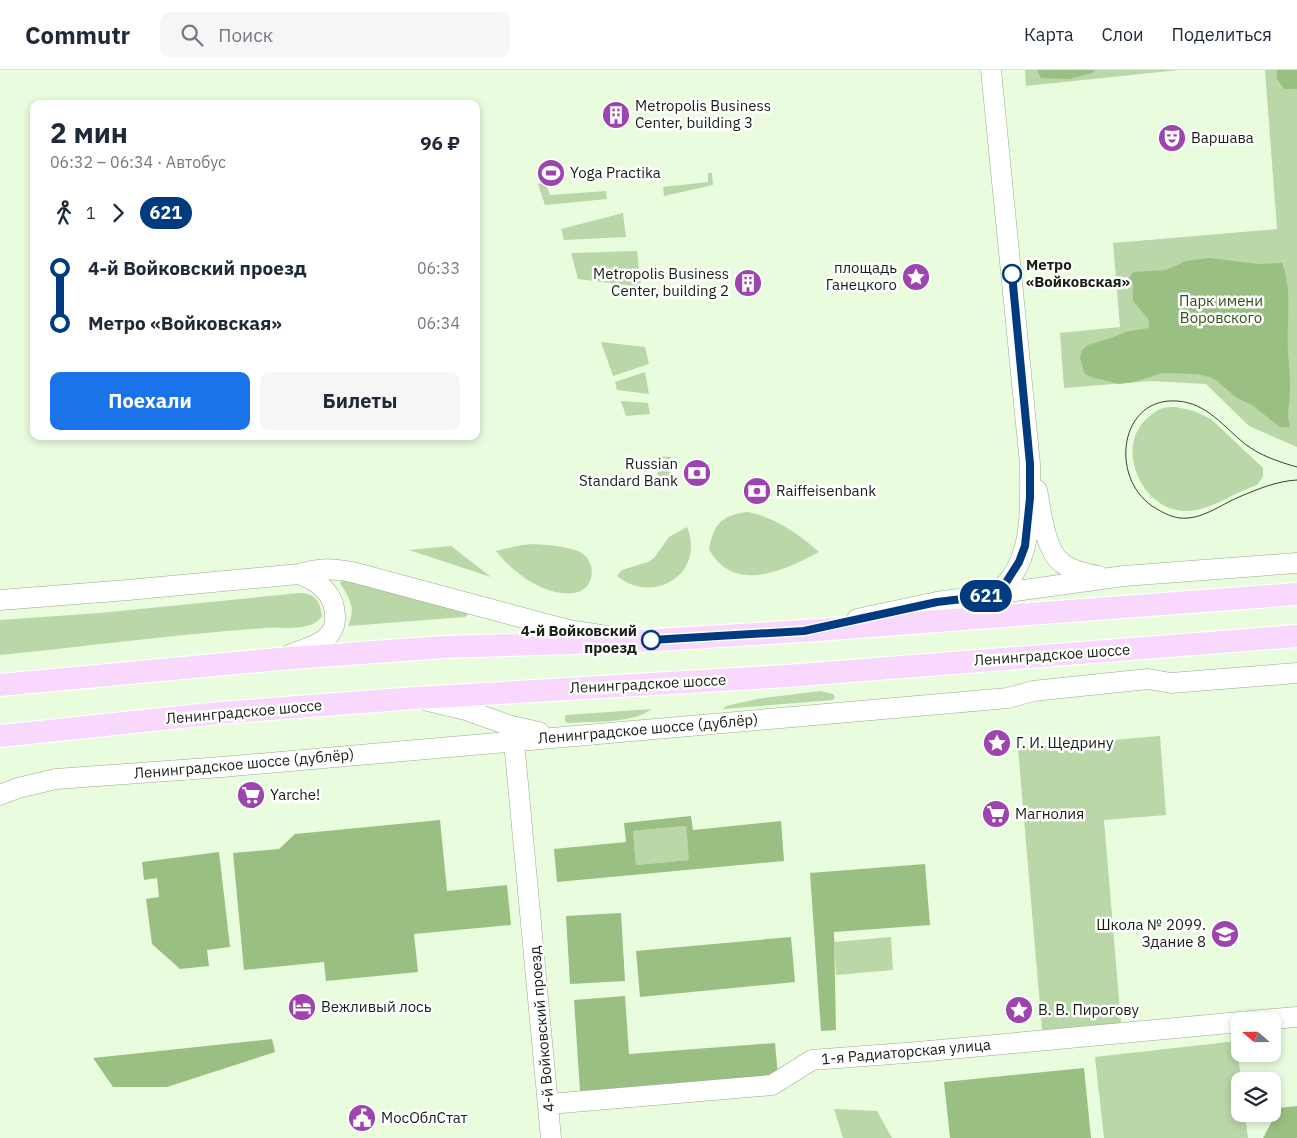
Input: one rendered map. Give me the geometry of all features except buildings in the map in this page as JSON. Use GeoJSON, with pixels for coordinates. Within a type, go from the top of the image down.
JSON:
{"type":"FeatureCollection","features":[{"type":"Feature","properties":{"kind":"main road"},"geometry":{"type":"LineString","coordinates":[[0,685],[279,659],[443,647],[639,641],[804,631],[1297,594]]}},
{"type":"Feature","properties":{"kind":"main road","name":"Ленинградское шоссе"},"geometry":{"type":"LineString","coordinates":[[0,736],[219,714],[416,698],[787,676],[1297,636]]}},
{"type":"Feature","properties":{"kind":"street"},"geometry":{"type":"LineString","coordinates":[[988,596],[1005,584],[1019,562],[1025,546],[1030,498],[1030,464],[991,70]]}},
{"type":"Feature","properties":{"kind":"street"},"geometry":{"type":"LineString","coordinates":[[1030,464],[1047,538],[1052,551],[1061,563],[1086,574],[1124,576]]}},
{"type":"Feature","properties":{"kind":"street"},"geometry":{"type":"LineString","coordinates":[[804,631],[937,602],[1124,576],[1297,563]]}},
{"type":"Feature","properties":{"kind":"street"},"geometry":{"type":"LineString","coordinates":[[0,600],[299,574],[319,568],[352,572],[568,630],[639,641]]}},
{"type":"Feature","properties":{"kind":"street"},"geometry":{"type":"LineString","coordinates":[[279,659],[325,639],[335,623],[334,604],[330,596],[316,582],[299,574]]}},
{"type":"Feature","properties":{"kind":"street"},"geometry":{"type":"LineString","coordinates":[[1271,675],[1297,665]]}},
{"type":"Feature","properties":{"kind":"street","name":"Ленинградское шоссе (дублёр)"},"geometry":{"type":"LineString","coordinates":[[0,795],[18,788],[56,779],[232,766],[1008,698],[1032,691],[1148,679],[1171,683],[1297,673]]}},
{"type":"Feature","properties":{"kind":"street"},"geometry":{"type":"LineString","coordinates":[[416,698],[466,710],[511,726],[567,736]]}},
{"type":"Feature","properties":{"kind":"street"},"geometry":{"type":"LineString","coordinates":[[477,744],[486,734],[487,727],[478,714]]}},
{"type":"Feature","properties":{"kind":"street","name":"4-й Войковский проезд"},"geometry":{"type":"LineString","coordinates":[[514,741],[551,1138]]}},
{"type":"Feature","properties":{"kind":"street"},"geometry":{"type":"LineString","coordinates":[[1281,1018],[1297,1017]]}},
{"type":"Feature","properties":{"kind":"street","name":"1-я Радиаторская улица"},"geometry":{"type":"LineString","coordinates":[[549,1104],[772,1085],[812,1060],[1231,1023]]}},
{"type":"Feature","properties":{"kind":"green space"},"geometry":{"type":"Polygon","coordinates":[[[1025,70],[1179,70],[1026,86],[1025,70]]]}},
{"type":"Feature","properties":{"kind":"green space"},"geometry":{"type":"Polygon","coordinates":[[[1037,70],[1095,70],[1092,73],[1069,79],[1041,78],[1037,70]]]}},
{"type":"Feature","properties":{"kind":"green space","name":"Парк имени Воровского"},"geometry":{"type":"Polygon","coordinates":[[[1265,70],[1297,70],[1297,447],[1249,426],[1206,384],[1150,381],[1064,388],[1060,333],[1120,327],[1113,243],[1277,229],[1265,70]]]}},
{"type":"Feature","properties":{"kind":"green space"},"geometry":{"type":"Polygon","coordinates":[[[1277,70],[1297,70],[1297,89],[1284,89],[1277,79],[1277,70]]]}},
{"type":"Feature","properties":{"kind":"green space"},"geometry":{"type":"Polygon","coordinates":[[[708,173],[712,173],[713,185],[664,196],[663,187],[708,182],[708,173]]]}},
{"type":"Feature","properties":{"kind":"green space"},"geometry":{"type":"Polygon","coordinates":[[[545,182],[550,195],[606,191],[607,199],[545,205],[538,184],[545,182]]]}},
{"type":"Feature","properties":{"kind":"green space"},"geometry":{"type":"Polygon","coordinates":[[[623,213],[626,237],[564,240],[561,229],[623,213]]]}},
{"type":"Feature","properties":{"kind":"green space"},"geometry":{"type":"Polygon","coordinates":[[[637,251],[641,287],[578,279],[571,253],[637,251]]]}},
{"type":"Feature","properties":{"kind":"green space"},"geometry":{"type":"Polygon","coordinates":[[[1209,258],[1258,264],[1282,263],[1288,296],[1290,389],[1288,413],[1290,427],[1280,427],[1252,405],[1237,398],[1210,377],[1197,374],[1162,373],[1134,382],[1119,384],[1091,377],[1084,373],[1080,357],[1082,350],[1088,345],[1125,332],[1149,328],[1149,320],[1133,301],[1133,285],[1129,278],[1133,272],[1166,270],[1186,261],[1209,258]]]}},
{"type":"Feature","properties":{"kind":"green space"},"geometry":{"type":"Polygon","coordinates":[[[601,342],[645,347],[649,364],[613,376],[601,342]]]}},
{"type":"Feature","properties":{"kind":"green space"},"geometry":{"type":"Polygon","coordinates":[[[645,372],[649,394],[617,390],[615,382],[645,372]]]}},
{"type":"Feature","properties":{"kind":"green space"},"geometry":{"type":"Polygon","coordinates":[[[621,401],[648,403],[650,414],[626,416],[621,401]]]}},
{"type":"Feature","properties":{"kind":"green space"},"geometry":{"type":"Polygon","coordinates":[[[1176,407],[1194,411],[1211,419],[1263,468],[1263,477],[1257,485],[1215,504],[1189,511],[1172,509],[1158,501],[1146,490],[1137,475],[1133,459],[1133,443],[1139,428],[1151,415],[1162,408],[1176,407]]]}},
{"type":"Feature","properties":{"kind":"green space"},"geometry":{"type":"Polygon","coordinates":[[[657,456],[671,457],[671,480],[658,480],[657,456]]]}},
{"type":"Feature","properties":{"kind":"green space"},"geometry":{"type":"Polygon","coordinates":[[[748,512],[768,518],[786,527],[819,552],[776,571],[746,575],[732,571],[719,563],[709,549],[711,540],[717,527],[726,518],[748,512]]]}},
{"type":"Feature","properties":{"kind":"green space"},"geometry":{"type":"Polygon","coordinates":[[[687,527],[691,544],[689,558],[683,571],[673,580],[660,586],[646,587],[631,584],[617,576],[622,570],[648,562],[654,558],[669,537],[687,527]]]}},
{"type":"Feature","properties":{"kind":"green space"},"geometry":{"type":"Polygon","coordinates":[[[533,544],[567,548],[584,555],[589,561],[592,574],[587,586],[581,591],[574,593],[552,591],[541,587],[520,575],[496,551],[533,544]]]}},
{"type":"Feature","properties":{"kind":"green space"},"geometry":{"type":"Polygon","coordinates":[[[451,546],[491,577],[409,550],[451,546]]]}},
{"type":"Feature","properties":{"kind":"green space"},"geometry":{"type":"Polygon","coordinates":[[[342,580],[467,611],[469,614],[465,617],[348,626],[352,608],[340,583],[342,580]]]}},
{"type":"Feature","properties":{"kind":"green space"},"geometry":{"type":"Polygon","coordinates":[[[300,593],[313,596],[316,599],[322,616],[317,621],[304,627],[199,633],[0,655],[0,620],[100,613],[300,593]]]}},
{"type":"Feature","properties":{"kind":"green space"},"geometry":{"type":"Polygon","coordinates":[[[820,691],[833,694],[835,697],[833,700],[723,709],[726,706],[757,699],[820,691]]]}},
{"type":"Feature","properties":{"kind":"green space"},"geometry":{"type":"Polygon","coordinates":[[[652,709],[644,714],[623,719],[600,722],[568,723],[565,721],[566,715],[652,709]]]}},
{"type":"Feature","properties":{"kind":"green space"},"geometry":{"type":"Polygon","coordinates":[[[1160,736],[1166,815],[1104,820],[1121,1023],[1042,1030],[1018,748],[1160,736]]]}},
{"type":"Feature","properties":{"kind":"green space"},"geometry":{"type":"Polygon","coordinates":[[[691,816],[693,830],[781,821],[784,861],[557,882],[554,849],[626,842],[624,823],[691,816]],[[686,826],[633,831],[636,865],[689,860],[686,826]]]}},
{"type":"Feature","properties":{"kind":"green space"},"geometry":{"type":"Polygon","coordinates":[[[440,820],[447,891],[507,885],[511,925],[414,934],[418,972],[326,981],[324,962],[244,970],[233,853],[279,849],[295,834],[440,820]]]}},
{"type":"Feature","properties":{"kind":"green space"},"geometry":{"type":"Polygon","coordinates":[[[686,826],[690,860],[636,865],[633,831],[686,826]]]}},
{"type":"Feature","properties":{"kind":"green space"},"geometry":{"type":"Polygon","coordinates":[[[219,852],[230,947],[207,950],[209,966],[180,969],[152,944],[146,899],[159,897],[157,878],[144,880],[142,862],[219,852]]]}},
{"type":"Feature","properties":{"kind":"green space"},"geometry":{"type":"Polygon","coordinates":[[[925,864],[930,925],[834,932],[836,1030],[821,1031],[810,873],[925,864]]]}},
{"type":"Feature","properties":{"kind":"green space"},"geometry":{"type":"Polygon","coordinates":[[[621,913],[625,981],[570,984],[566,916],[621,913]]]}},
{"type":"Feature","properties":{"kind":"green space"},"geometry":{"type":"Polygon","coordinates":[[[791,937],[795,982],[640,997],[636,951],[791,937]]]}},
{"type":"Feature","properties":{"kind":"green space"},"geometry":{"type":"Polygon","coordinates":[[[891,937],[893,970],[836,975],[834,942],[891,937]]]}},
{"type":"Feature","properties":{"kind":"green space"},"geometry":{"type":"Polygon","coordinates":[[[625,996],[629,1054],[775,1043],[778,1076],[580,1091],[574,1000],[625,996]]]}},
{"type":"Feature","properties":{"kind":"green space"},"geometry":{"type":"Polygon","coordinates":[[[272,1039],[275,1052],[167,1087],[113,1087],[93,1058],[272,1039]]]}},
{"type":"Feature","properties":{"kind":"green space"},"geometry":{"type":"Polygon","coordinates":[[[1231,1042],[1231,1062],[1239,1062],[1240,1072],[1231,1072],[1231,1122],[1246,1122],[1248,1138],[1104,1138],[1095,1057],[1231,1042]]]}},
{"type":"Feature","properties":{"kind":"green space"},"geometry":{"type":"Polygon","coordinates":[[[1084,1068],[1091,1138],[950,1138],[944,1082],[1084,1068]]]}},
{"type":"Feature","properties":{"kind":"green space"},"geometry":{"type":"Polygon","coordinates":[[[1297,1106],[1297,1138],[1263,1138],[1272,1122],[1281,1122],[1281,1108],[1297,1106]]]}},
{"type":"Feature","properties":{"kind":"green space"},"geometry":{"type":"Polygon","coordinates":[[[834,1109],[877,1111],[892,1138],[843,1138],[834,1109]]]}},
{"type":"Feature","properties":{"kind":"tram line"},"geometry":{"type":"LineString","coordinates":[[1297,467],[1257,452],[1206,411],[1197,406],[1177,401],[1158,403],[1143,412],[1133,425],[1127,441],[1126,459],[1130,476],[1138,493],[1152,506],[1165,514],[1180,518],[1196,517],[1260,488],[1297,480]]}},
{"type":"Feature","properties":{"kind":"bus line","name":"621"},"geometry":{"type":"LineString","coordinates":[[651,640],[804,631],[937,602],[988,596],[1005,584],[1019,562],[1025,546],[1030,493],[1030,464],[1012,274]]}},
{"type":"Feature","properties":{"kind":"place","name":"Metropolis Business Center, building 3"},"geometry":{"type":"Point","coordinates":[616,115]}},
{"type":"Feature","properties":{"kind":"place","name":"Варшава"},"geometry":{"type":"Point","coordinates":[1172,138]}},
{"type":"Feature","properties":{"kind":"place","name":"Yoga Practika"},"geometry":{"type":"Point","coordinates":[551,173]}},
{"type":"Feature","properties":{"kind":"place","name":"Метро «Войковская»"},"geometry":{"type":"Point","coordinates":[1012,274]}},
{"type":"Feature","properties":{"kind":"place","name":"площадь Ганецкого"},"geometry":{"type":"Point","coordinates":[916,277]}},
{"type":"Feature","properties":{"kind":"place","name":"Metropolis Business Center, building 2"},"geometry":{"type":"Point","coordinates":[748,283]}},
{"type":"Feature","properties":{"kind":"place","name":"Russian Standard Bank"},"geometry":{"type":"Point","coordinates":[697,473]}},
{"type":"Feature","properties":{"kind":"place","name":"Raiffeisenbank"},"geometry":{"type":"Point","coordinates":[757,491]}},
{"type":"Feature","properties":{"kind":"place","name":"4-й Войковский проезд"},"geometry":{"type":"Point","coordinates":[651,640]}},
{"type":"Feature","properties":{"kind":"place","name":"Г. И. Щедрину"},"geometry":{"type":"Point","coordinates":[997,743]}},
{"type":"Feature","properties":{"kind":"place","name":"Yarche!"},"geometry":{"type":"Point","coordinates":[251,795]}},
{"type":"Feature","properties":{"kind":"place","name":"Магнолия"},"geometry":{"type":"Point","coordinates":[996,814]}},
{"type":"Feature","properties":{"kind":"place","name":"Школа № 2099. Здание 8"},"geometry":{"type":"Point","coordinates":[1225,934]}},
{"type":"Feature","properties":{"kind":"place","name":"Вежливый лось"},"geometry":{"type":"Point","coordinates":[302,1007]}},
{"type":"Feature","properties":{"kind":"place","name":"В. В. Пирогову"},"geometry":{"type":"Point","coordinates":[1019,1010]}},
{"type":"Feature","properties":{"kind":"place","name":"МосОблСтат"},"geometry":{"type":"Point","coordinates":[362,1118]}}]}
